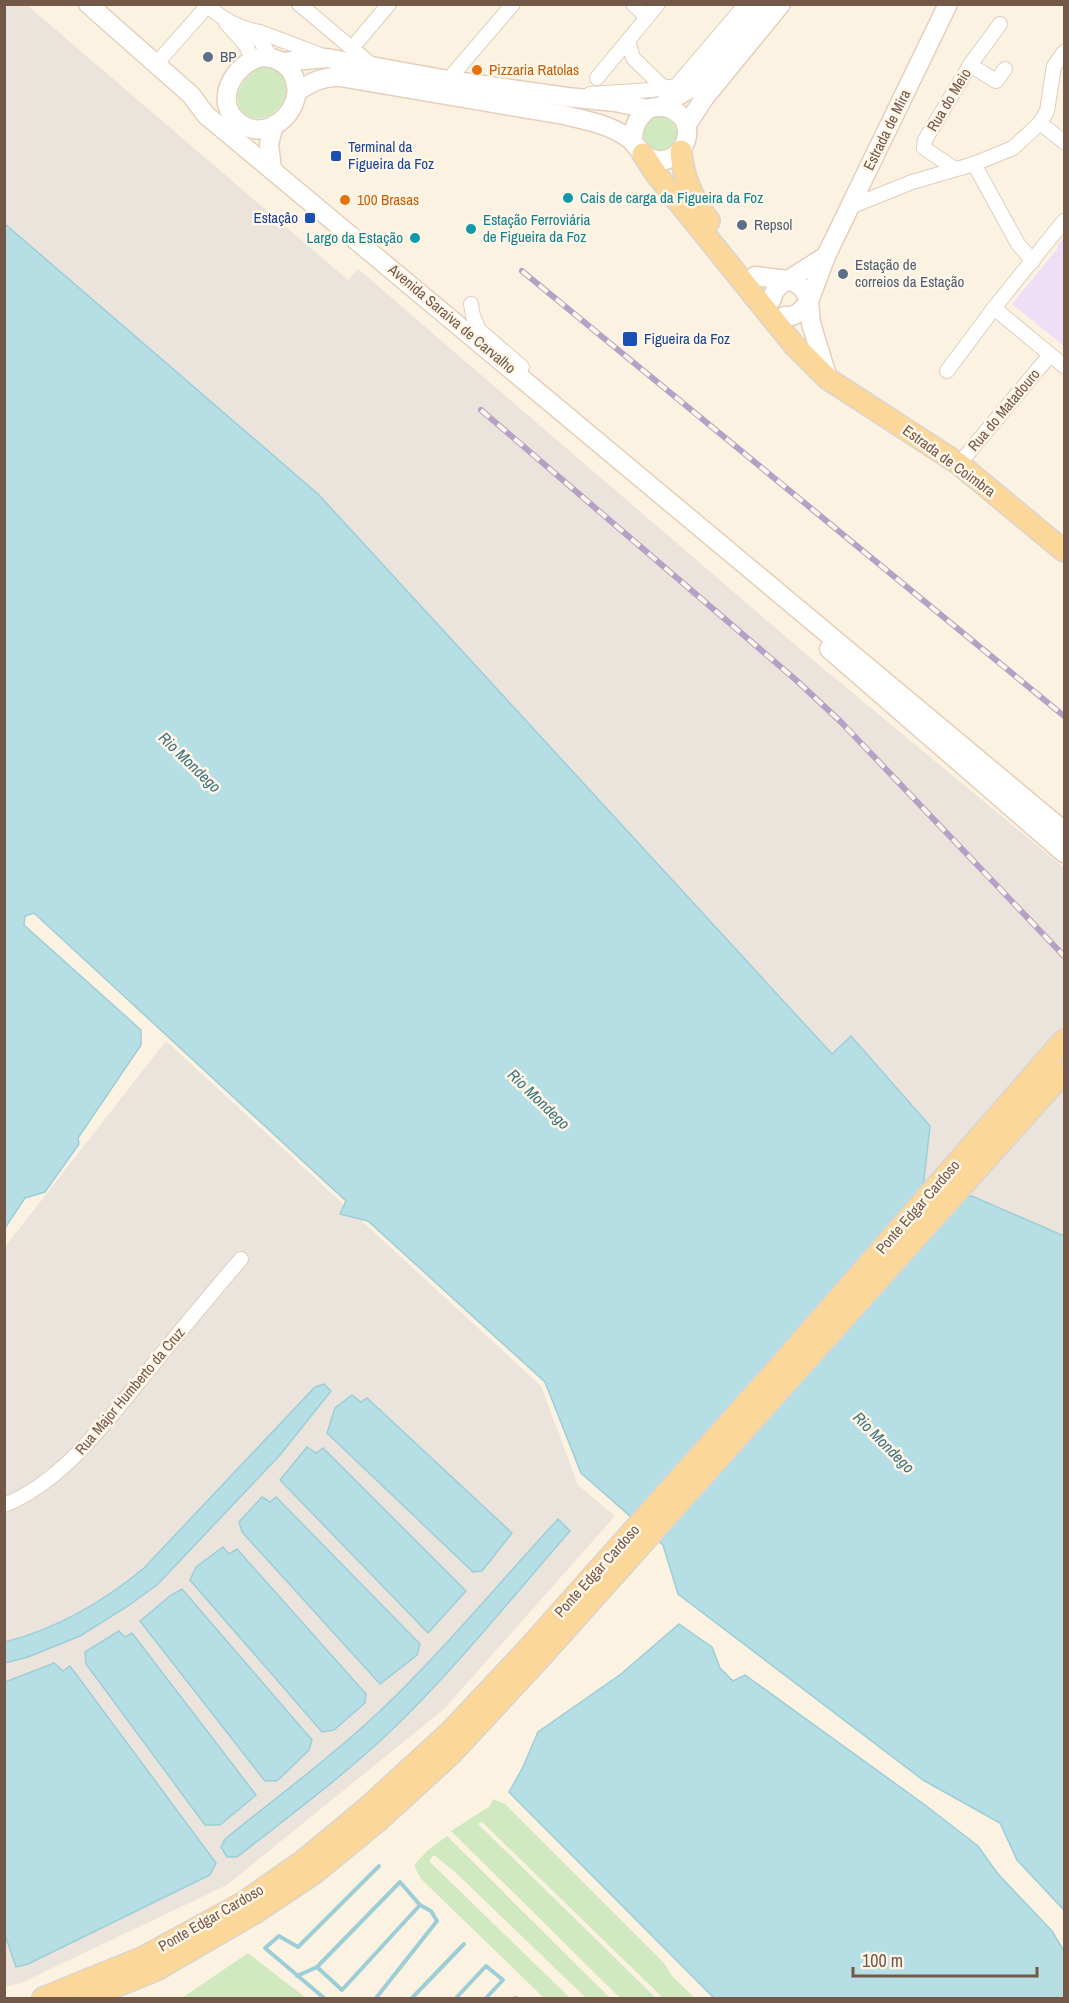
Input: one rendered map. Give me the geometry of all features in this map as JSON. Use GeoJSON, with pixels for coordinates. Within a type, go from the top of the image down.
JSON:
{"type":"FeatureCollection","features":[{"type":"Feature","properties":{"kind":"main road","name":"Avenida Saraiva de Carvalho"},"geometry":{"type":"LineString","coordinates":[[88,4],[191,95],[207,115],[599,444]]}},
{"type":"Feature","properties":{"kind":"main road"},"geometry":{"type":"LineString","coordinates":[[762,4],[693,87],[639,117],[635,124],[638,148],[656,174],[774,309],[789,316],[799,313],[809,301]]}},
{"type":"Feature","properties":{"kind":"main road"},"geometry":{"type":"LineString","coordinates":[[298,92],[321,78],[330,76],[564,115],[596,122],[623,133],[650,159],[665,160],[681,151],[686,141],[686,126],[705,97],[782,4]]}},
{"type":"Feature","properties":{"kind":"main road","name":"Estrada de Mira"},"geometry":{"type":"LineString","coordinates":[[809,301],[826,256],[948,4]]}},
{"type":"Feature","properties":{"kind":"main road"},"geometry":{"type":"LineString","coordinates":[[272,169],[227,102],[226,91],[235,75],[269,59],[327,58],[448,80],[567,97],[668,108],[676,112],[686,126]]}},
{"type":"Feature","properties":{"kind":"main road"},"geometry":{"type":"LineString","coordinates":[[191,95],[208,110],[256,129],[274,125],[290,112],[298,92],[293,75],[269,59]]}},
{"type":"Feature","properties":{"kind":"main road"},"geometry":{"type":"LineString","coordinates":[[191,95],[203,101],[226,91]]}},
{"type":"Feature","properties":{"kind":"main road"},"geometry":{"type":"LineString","coordinates":[[272,169],[269,144],[274,125]]}},
{"type":"Feature","properties":{"kind":"main road"},"geometry":{"type":"LineString","coordinates":[[681,151],[681,160],[696,201],[706,217],[755,276],[774,309]]}},
{"type":"Feature","properties":{"kind":"main road"},"geometry":{"type":"LineString","coordinates":[[774,309],[773,291],[826,256]]}},
{"type":"Feature","properties":{"kind":"main road"},"geometry":{"type":"LineString","coordinates":[[755,276],[788,280],[797,283],[806,292],[811,323],[828,379]]}},
{"type":"Feature","properties":{"kind":"main road","name":"Estrada de Coimbra"},"geometry":{"type":"LineString","coordinates":[[774,309],[794,345],[828,379],[959,464],[1065,551]]}},
{"type":"Feature","properties":{"kind":"main road"},"geometry":{"type":"LineString","coordinates":[[599,444],[1065,831]]}},
{"type":"Feature","properties":{"kind":"main road"},"geometry":{"type":"LineString","coordinates":[[599,444],[895,709],[1065,853]]}},
{"type":"Feature","properties":{"kind":"main road","name":"Ponte Edgar Cardoso"},"geometry":{"type":"LineString","coordinates":[[43,1998],[144,1957],[243,1903],[322,1845],[367,1808],[452,1730],[527,1650],[778,1368],[1065,1040]]}},
{"type":"Feature","properties":{"kind":"main road","name":"Ponte Edgar Cardoso"},"geometry":{"type":"LineString","coordinates":[[87,1998],[156,1970],[255,1912],[313,1874],[379,1820],[450,1755],[539,1659],[1065,1072]]}},
{"type":"Feature","properties":{"kind":"street"},"geometry":{"type":"LineString","coordinates":[[299,4],[373,66]]}},
{"type":"Feature","properties":{"kind":"street"},"geometry":{"type":"LineString","coordinates":[[352,48],[389,4]]}},
{"type":"Feature","properties":{"kind":"street"},"geometry":{"type":"LineString","coordinates":[[448,80],[513,4]]}},
{"type":"Feature","properties":{"kind":"street"},"geometry":{"type":"LineString","coordinates":[[633,4],[647,16]]}},
{"type":"Feature","properties":{"kind":"street"},"geometry":{"type":"LineString","coordinates":[[597,78],[658,4]]}},
{"type":"Feature","properties":{"kind":"street"},"geometry":{"type":"LineString","coordinates":[[567,97],[676,86],[746,4]]}},
{"type":"Feature","properties":{"kind":"street"},"geometry":{"type":"LineString","coordinates":[[156,64],[207,5],[245,44],[269,59]]}},
{"type":"Feature","properties":{"kind":"street"},"geometry":{"type":"LineString","coordinates":[[220,17],[249,31],[261,42],[269,59]]}},
{"type":"Feature","properties":{"kind":"street","name":"Rua do Meio"},"geometry":{"type":"LineString","coordinates":[[955,169],[924,148],[925,140],[970,65],[1000,24]]}},
{"type":"Feature","properties":{"kind":"street"},"geometry":{"type":"LineString","coordinates":[[249,31],[260,32],[327,58]]}},
{"type":"Feature","properties":{"kind":"street"},"geometry":{"type":"LineString","coordinates":[[628,40],[633,58],[664,88]]}},
{"type":"Feature","properties":{"kind":"street"},"geometry":{"type":"LineString","coordinates":[[850,207],[912,182],[974,164],[1013,148],[1040,123],[1047,111],[1054,66],[1065,52]]}},
{"type":"Feature","properties":{"kind":"street"},"geometry":{"type":"LineString","coordinates":[[970,65],[996,81],[1005,69]]}},
{"type":"Feature","properties":{"kind":"street"},"geometry":{"type":"LineString","coordinates":[[1040,123],[1065,142]]}},
{"type":"Feature","properties":{"kind":"street"},"geometry":{"type":"LineString","coordinates":[[974,164],[1018,244],[1033,261]]}},
{"type":"Feature","properties":{"kind":"street"},"geometry":{"type":"LineString","coordinates":[[947,371],[994,308],[1065,221]]}},
{"type":"Feature","properties":{"kind":"street"},"geometry":{"type":"LineString","coordinates":[[471,303],[478,330],[583,421],[599,444]]}},
{"type":"Feature","properties":{"kind":"street"},"geometry":{"type":"LineString","coordinates":[[994,308],[1065,366]]}},
{"type":"Feature","properties":{"kind":"street","name":"Rua do Matadouro"},"geometry":{"type":"LineString","coordinates":[[959,464],[1050,355]]}},
{"type":"Feature","properties":{"kind":"street","name":"Rua Major Humberto da Cruz"},"geometry":{"type":"LineString","coordinates":[[4,1505],[15,1501],[64,1467],[111,1415],[241,1259]]}},
{"type":"Feature","properties":{"kind":"shaded area"},"geometry":{"type":"Polygon","coordinates":[[[5,5],[27,5],[348,280],[358,269],[801,650],[1064,868],[1064,1236],[974,1197],[942,1200],[923,1188],[851,1036],[832,1054],[318,494],[5,224],[5,5]]]}},
{"type":"Feature","properties":{"kind":"shaded area"},"geometry":{"type":"Polygon","coordinates":[[[1064,237],[1064,346],[1012,304],[1058,248],[1057,246],[1064,237]]]}},
{"type":"Feature","properties":{"kind":"shaded area"},"geometry":{"type":"Polygon","coordinates":[[[166,1041],[541,1386],[578,1485],[615,1516],[444,1709],[227,1885],[21,1983],[5,1987],[4,1248],[166,1041]]]}},
{"type":"Feature","properties":{"kind":"green space"},"geometry":{"type":"Polygon","coordinates":[[[268,67],[283,74],[288,87],[287,96],[274,113],[256,118],[248,116],[238,103],[238,94],[242,84],[253,72],[268,67]]]}},
{"type":"Feature","properties":{"kind":"green space"},"geometry":{"type":"Polygon","coordinates":[[[660,117],[672,122],[677,134],[672,146],[660,151],[648,146],[643,134],[648,122],[660,117]]]}},
{"type":"Feature","properties":{"kind":"green space"},"geometry":{"type":"Polygon","coordinates":[[[493,1799],[505,1804],[664,1963],[672,1976],[695,1998],[663,1998],[482,1822],[478,1824],[656,1998],[620,1998],[451,1831],[490,1806],[493,1799]]]}},
{"type":"Feature","properties":{"kind":"green space"},"geometry":{"type":"Polygon","coordinates":[[[447,1836],[610,1998],[586,1998],[456,1873],[434,1855],[429,1861],[570,1998],[544,1998],[421,1879],[414,1865],[427,1851],[447,1836]]]}},
{"type":"Feature","properties":{"kind":"green space"},"geometry":{"type":"Polygon","coordinates":[[[248,1953],[306,1998],[182,1998],[248,1953]]]}},
{"type":"Feature","properties":{"kind":"water","name":"Rio Mondego"},"geometry":{"type":"Polygon","coordinates":[[[5,224],[318,494],[832,1054],[851,1036],[930,1126],[923,1188],[942,1200],[972,1196],[1064,1236],[1064,1910],[1017,1860],[1000,1823],[923,1780],[678,1594],[663,1545],[581,1473],[545,1382],[368,1221],[340,1214],[346,1201],[34,913],[25,916],[24,925],[141,1030],[141,1045],[78,1138],[79,1144],[45,1192],[25,1198],[5,1228],[5,224]]]}},
{"type":"Feature","properties":{"kind":"water"},"geometry":{"type":"Polygon","coordinates":[[[324,1384],[331,1391],[280,1455],[157,1585],[80,1636],[28,1657],[5,1663],[5,1642],[42,1630],[78,1613],[112,1592],[144,1568],[315,1387],[324,1384]]]}},
{"type":"Feature","properties":{"kind":"water"},"geometry":{"type":"Polygon","coordinates":[[[352,1395],[361,1402],[367,1398],[512,1533],[482,1571],[473,1572],[327,1433],[335,1408],[352,1395]]]}},
{"type":"Feature","properties":{"kind":"water"},"geometry":{"type":"Polygon","coordinates":[[[307,1447],[316,1453],[323,1448],[466,1591],[428,1633],[280,1480],[307,1447]]]}},
{"type":"Feature","properties":{"kind":"water"},"geometry":{"type":"Polygon","coordinates":[[[262,1497],[270,1502],[276,1497],[420,1644],[417,1655],[380,1684],[242,1532],[239,1522],[262,1497]]]}},
{"type":"Feature","properties":{"kind":"water"},"geometry":{"type":"Polygon","coordinates":[[[558,1519],[570,1531],[422,1700],[380,1741],[320,1792],[237,1857],[227,1857],[221,1847],[225,1839],[323,1761],[380,1711],[448,1641],[558,1519]]]}},
{"type":"Feature","properties":{"kind":"water"},"geometry":{"type":"Polygon","coordinates":[[[223,1547],[229,1554],[237,1549],[366,1694],[365,1703],[334,1730],[322,1732],[190,1580],[196,1567],[223,1547]]]}},
{"type":"Feature","properties":{"kind":"water"},"geometry":{"type":"Polygon","coordinates":[[[182,1589],[312,1740],[309,1750],[277,1781],[265,1781],[140,1621],[171,1595],[182,1589]]]}},
{"type":"Feature","properties":{"kind":"water"},"geometry":{"type":"Polygon","coordinates":[[[679,1624],[712,1647],[720,1668],[733,1681],[745,1675],[978,1846],[998,1874],[1052,1931],[1064,1951],[1064,1998],[714,1998],[509,1792],[538,1732],[621,1674],[679,1624]]]}},
{"type":"Feature","properties":{"kind":"water"},"geometry":{"type":"Polygon","coordinates":[[[119,1631],[125,1637],[132,1633],[256,1795],[220,1825],[205,1825],[86,1664],[85,1652],[119,1631]]]}},
{"type":"Feature","properties":{"kind":"water"},"geometry":{"type":"Polygon","coordinates":[[[54,1663],[63,1671],[70,1666],[216,1863],[210,1875],[28,1964],[16,1967],[4,1932],[5,1682],[54,1663]]]}},
{"type":"Feature","properties":{"kind":"waterway"},"geometry":{"type":"LineString","coordinates":[[324,1998],[265,1948],[279,1936],[298,1947],[379,1866]]}},
{"type":"Feature","properties":{"kind":"waterway"},"geometry":{"type":"LineString","coordinates":[[297,1976],[317,1967],[400,1882],[420,1905]]}},
{"type":"Feature","properties":{"kind":"waterway"},"geometry":{"type":"LineString","coordinates":[[317,1967],[342,1990],[420,1905],[431,1911],[437,1921],[376,1998]]}},
{"type":"Feature","properties":{"kind":"waterway"},"geometry":{"type":"LineString","coordinates":[[412,1998],[464,1944]]}},
{"type":"Feature","properties":{"kind":"waterway"},"geometry":{"type":"LineString","coordinates":[[456,1998],[486,1966],[503,1980],[486,1998]]}},
{"type":"Feature","properties":{"kind":"railway"},"geometry":{"type":"LineString","coordinates":[[522,271],[1064,716]]}},
{"type":"Feature","properties":{"kind":"railway"},"geometry":{"type":"LineString","coordinates":[[481,410],[796,680],[840,721],[1064,956]]}},
{"type":"Feature","properties":{"kind":"place","name":"BP"},"geometry":{"type":"Point","coordinates":[208,57]}},
{"type":"Feature","properties":{"kind":"place","name":"Pizzaria Ratolas"},"geometry":{"type":"Point","coordinates":[477,70]}},
{"type":"Feature","properties":{"kind":"place","name":"Terminal da Figueira da Foz"},"geometry":{"type":"Point","coordinates":[336,156]}},
{"type":"Feature","properties":{"kind":"place","name":"Cais de carga da Figueira da Foz"},"geometry":{"type":"Point","coordinates":[568,198]}},
{"type":"Feature","properties":{"kind":"place","name":"100 Brasas"},"geometry":{"type":"Point","coordinates":[345,200]}},
{"type":"Feature","properties":{"kind":"place","name":"Estaçâo"},"geometry":{"type":"Point","coordinates":[310,218]}},
{"type":"Feature","properties":{"kind":"place","name":"Repsol"},"geometry":{"type":"Point","coordinates":[742,225]}},
{"type":"Feature","properties":{"kind":"place","name":"Estação Ferroviária de Figueira da Foz"},"geometry":{"type":"Point","coordinates":[471,229]}},
{"type":"Feature","properties":{"kind":"place","name":"Largo da Estação"},"geometry":{"type":"Point","coordinates":[415,238]}},
{"type":"Feature","properties":{"kind":"place","name":"Estação de correios da Estação"},"geometry":{"type":"Point","coordinates":[843,274]}},
{"type":"Feature","properties":{"kind":"place","name":"Figueira da Foz"},"geometry":{"type":"Point","coordinates":[630,339]}}]}
